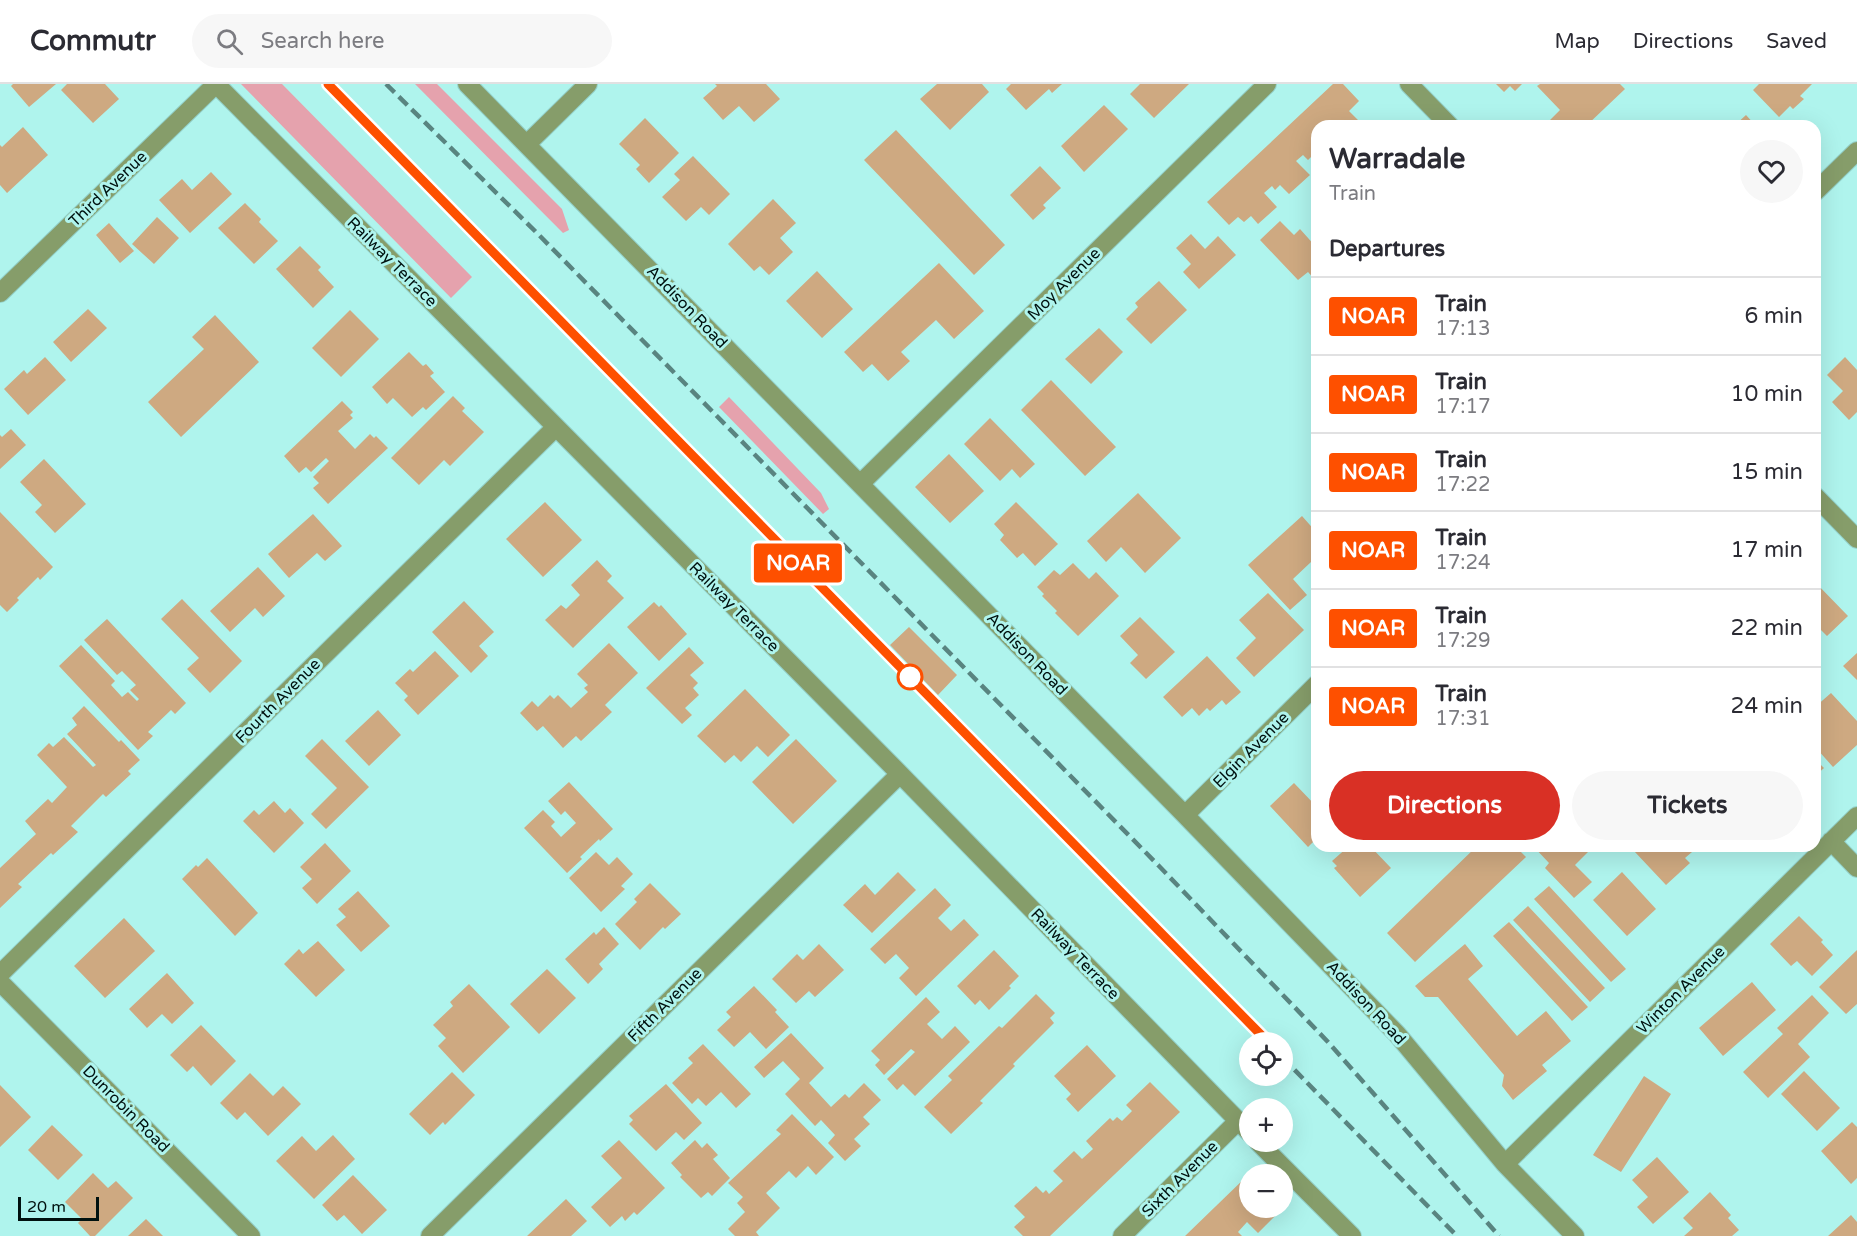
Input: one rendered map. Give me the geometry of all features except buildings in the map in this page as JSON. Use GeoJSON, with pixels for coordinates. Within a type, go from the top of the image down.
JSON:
{"type":"FeatureCollection","features":[{"type":"Feature","properties":{"kind":"street","name":"Third Avenue"},"geometry":{"type":"LineString","coordinates":[[0,293],[216,84]]}},
{"type":"Feature","properties":{"kind":"street","name":"Railway Terrace"},"geometry":{"type":"LineString","coordinates":[[216,84],[900,774],[1239,1122]]}},
{"type":"Feature","properties":{"kind":"street","name":"Addison Road"},"geometry":{"type":"LineString","coordinates":[[467,84],[1397,1034],[1505,1164],[1575,1236]]}},
{"type":"Feature","properties":{"kind":"street"},"geometry":{"type":"LineString","coordinates":[[527,144],[588,84]]}},
{"type":"Feature","properties":{"kind":"street","name":"Moy Avenue"},"geometry":{"type":"LineString","coordinates":[[860,484],[1267,84]]}},
{"type":"Feature","properties":{"kind":"street"},"geometry":{"type":"LineString","coordinates":[[1409,84],[1444,120]]}},
{"type":"Feature","properties":{"kind":"street"},"geometry":{"type":"LineString","coordinates":[[1821,186],[1857,151]]}},
{"type":"Feature","properties":{"kind":"street","name":"Fourth Avenue"},"geometry":{"type":"LineString","coordinates":[[0,974],[556,427]]}},
{"type":"Feature","properties":{"kind":"street"},"geometry":{"type":"LineString","coordinates":[[1821,502],[1857,539]]}},
{"type":"Feature","properties":{"kind":"street","name":"Elgin Avenue"},"geometry":{"type":"LineString","coordinates":[[1185,815],[1311,690]]}},
{"type":"Feature","properties":{"kind":"street","name":"Fifth Avenue"},"geometry":{"type":"LineString","coordinates":[[430,1236],[900,774]]}},
{"type":"Feature","properties":{"kind":"street","name":"Winton Avenue"},"geometry":{"type":"LineString","coordinates":[[1821,851],[1857,816]]}},
{"type":"Feature","properties":{"kind":"street"},"geometry":{"type":"LineString","coordinates":[[1831,841],[1857,868]]}},
{"type":"Feature","properties":{"kind":"street","name":"Winton Avenue"},"geometry":{"type":"LineString","coordinates":[[1505,1164],[1820,852]]}},
{"type":"Feature","properties":{"kind":"street","name":"Dunrobin Road"},"geometry":{"type":"LineString","coordinates":[[0,982],[251,1236]]}},
{"type":"Feature","properties":{"kind":"street","name":"Sixth Avenue"},"geometry":{"type":"LineString","coordinates":[[1122,1236],[1239,1131]]}},
{"type":"Feature","properties":{"kind":"street"},"geometry":{"type":"LineString","coordinates":[[1268,1152],[1352,1236]]}},
{"type":"Feature","properties":{"kind":"shaded area"},"geometry":{"type":"Polygon","coordinates":[[[241,84],[282,84],[472,277],[451,298],[241,84]]]}},
{"type":"Feature","properties":{"kind":"shaded area"},"geometry":{"type":"Polygon","coordinates":[[[415,84],[437,84],[562,209],[569,230],[563,233],[415,84]]]}},
{"type":"Feature","properties":{"kind":"shaded area"},"geometry":{"type":"Polygon","coordinates":[[[729,397],[821,493],[829,509],[823,514],[719,407],[729,397]]]}},
{"type":"Feature","properties":{"kind":"railway"},"geometry":{"type":"LineString","coordinates":[[327,84],[1258,1032]]}},
{"type":"Feature","properties":{"kind":"railway"},"geometry":{"type":"LineString","coordinates":[[386,84],[537,233],[1159,866],[1328,1042],[1499,1236]]}},
{"type":"Feature","properties":{"kind":"railway"},"geometry":{"type":"LineString","coordinates":[[1293,1068],[1457,1236]]}},
{"type":"Feature","properties":{"kind":"train","name":"NOAR"},"geometry":{"type":"LineString","coordinates":[[328,84],[1258,1032]]}}]}
